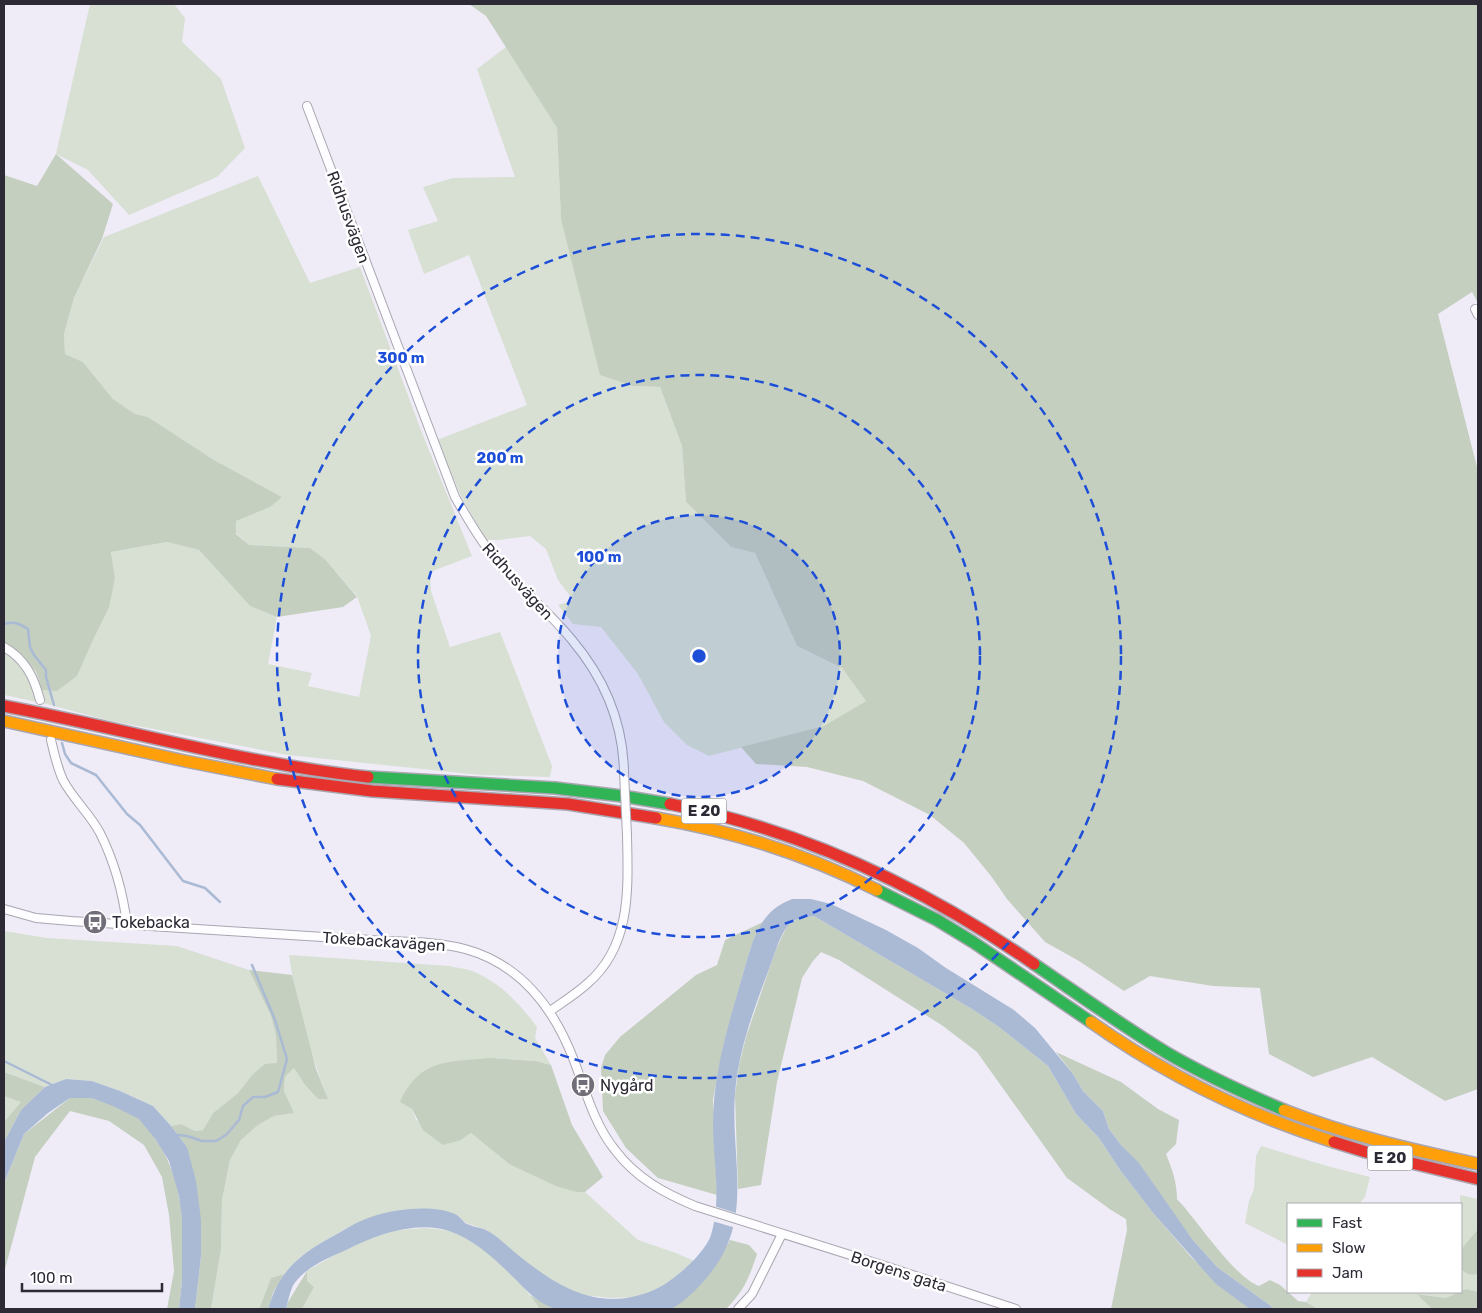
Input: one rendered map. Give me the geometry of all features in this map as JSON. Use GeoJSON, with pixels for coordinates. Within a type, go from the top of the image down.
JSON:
{"type":"FeatureCollection","features":[{"type":"Feature","properties":{"kind":"highway","name":"E 20"},"geometry":{"type":"LineString","coordinates":[[4,706],[236,757],[288,766],[330,772],[419,780],[554,788],[669,804],[708,812],[769,830],[815,846],[874,871],[948,910],[983,930],[1115,1020],[1170,1054],[1232,1086],[1305,1118],[1357,1134],[1478,1164]]}},
{"type":"Feature","properties":{"kind":"highway","name":"E 20"},"geometry":{"type":"LineString","coordinates":[[4,721],[185,761],[282,780],[372,792],[568,804],[690,824],[774,847],[864,883],[937,920],[973,942],[1106,1033],[1161,1067],[1224,1099],[1302,1132],[1366,1152],[1478,1179]]}},
{"type":"Feature","properties":{"kind":"street","name":"Ridhusvägen"},"geometry":{"type":"LineString","coordinates":[[307,106],[455,497],[477,534],[500,566],[572,639],[612,703],[624,758],[628,890],[626,910],[614,949],[602,968],[589,983],[550,1011]]}},
{"type":"Feature","properties":{"kind":"street"},"geometry":{"type":"LineString","coordinates":[[4,647],[14,652],[26,665],[35,680],[40,700]]}},
{"type":"Feature","properties":{"kind":"street"},"geometry":{"type":"LineString","coordinates":[[51,740],[58,769],[64,781],[90,816],[112,860],[123,896],[127,925]]}},
{"type":"Feature","properties":{"kind":"street","name":"Tokebackavägen"},"geometry":{"type":"LineString","coordinates":[[4,909],[36,918],[425,942],[466,949],[498,963],[527,984],[550,1011],[569,1048],[593,1112],[614,1150],[629,1167],[648,1182],[673,1197],[782,1234]]}},
{"type":"Feature","properties":{"kind":"street"},"geometry":{"type":"LineString","coordinates":[[738,1309],[752,1294],[782,1234]]}},
{"type":"Feature","properties":{"kind":"street","name":"Borgens gata"},"geometry":{"type":"LineString","coordinates":[[782,1234],[1016,1309]]}},
{"type":"Feature","properties":{"kind":"shaded area"},"geometry":{"type":"Polygon","coordinates":[[[90,4],[174,4],[185,18],[182,42],[221,79],[245,148],[217,177],[129,215],[88,170],[56,154],[90,4]]]}},
{"type":"Feature","properties":{"kind":"shaded area"},"geometry":{"type":"Polygon","coordinates":[[[506,47],[557,128],[561,219],[633,386],[660,387],[682,446],[686,502],[731,547],[755,553],[797,646],[842,668],[866,701],[825,726],[709,756],[687,745],[664,722],[638,674],[601,627],[573,624],[558,605],[573,600],[558,580],[546,549],[530,536],[486,540],[460,494],[437,440],[527,405],[469,255],[424,274],[408,230],[438,221],[423,187],[453,178],[515,177],[477,69],[506,47]]]}},
{"type":"Feature","properties":{"kind":"shaded area"},"geometry":{"type":"Polygon","coordinates":[[[258,176],[310,283],[360,267],[422,433],[472,556],[430,572],[431,591],[450,647],[500,632],[552,766],[550,777],[480,775],[288,755],[106,720],[4,695],[4,642],[19,652],[36,671],[42,690],[77,676],[115,578],[111,552],[167,542],[199,550],[250,606],[277,617],[268,664],[312,673],[308,686],[359,697],[371,636],[357,596],[325,559],[310,548],[249,545],[236,533],[236,521],[282,497],[214,460],[148,417],[135,414],[113,399],[83,362],[65,354],[64,334],[74,298],[104,237],[258,176]]]}},
{"type":"Feature","properties":{"kind":"shaded area"},"geometry":{"type":"Polygon","coordinates":[[[4,931],[47,938],[177,946],[249,970],[271,1016],[276,1036],[277,1063],[252,1075],[238,1093],[213,1113],[203,1130],[195,1131],[181,1124],[171,1126],[153,1106],[92,1081],[66,1079],[45,1087],[4,1072],[4,931]]]}},
{"type":"Feature","properties":{"kind":"shaded area"},"geometry":{"type":"Polygon","coordinates":[[[289,955],[449,966],[472,971],[500,987],[524,1010],[537,1027],[535,1038],[551,1065],[536,1061],[491,1058],[400,1102],[412,1109],[416,1120],[461,1140],[471,1133],[509,1164],[576,1192],[585,1192],[638,1240],[694,1261],[656,1290],[636,1297],[612,1298],[582,1295],[541,1274],[487,1230],[466,1223],[455,1214],[347,1228],[299,1258],[284,1274],[271,1278],[259,1309],[211,1309],[221,1249],[222,1200],[230,1160],[241,1140],[258,1125],[274,1116],[293,1113],[284,1091],[285,1077],[294,1068],[305,1085],[318,1099],[328,1099],[304,1028],[289,955]]]}},
{"type":"Feature","properties":{"kind":"shaded area"},"geometry":{"type":"Polygon","coordinates":[[[4,1096],[22,1101],[4,1122],[4,1096]]]}},
{"type":"Feature","properties":{"kind":"shaded area"},"geometry":{"type":"Polygon","coordinates":[[[1261,1146],[1370,1177],[1365,1197],[1360,1203],[1287,1203],[1287,1244],[1245,1223],[1249,1201],[1254,1189],[1256,1156],[1261,1146]]]}},
{"type":"Feature","properties":{"kind":"shaded area"},"geometry":{"type":"Polygon","coordinates":[[[1460,1195],[1478,1199],[1478,1229],[1462,1252],[1462,1203],[1460,1203],[1460,1195]]]}},
{"type":"Feature","properties":{"kind":"shaded area"},"geometry":{"type":"Polygon","coordinates":[[[425,1228],[449,1231],[474,1243],[512,1275],[540,1309],[302,1309],[314,1287],[307,1281],[307,1271],[348,1248],[369,1239],[395,1231],[425,1228]]]}},
{"type":"Feature","properties":{"kind":"shaded area"},"geometry":{"type":"Polygon","coordinates":[[[1462,1270],[1471,1274],[1478,1274],[1478,1292],[1466,1289],[1462,1291],[1462,1270]]]}},
{"type":"Feature","properties":{"kind":"shaded area"},"geometry":{"type":"Polygon","coordinates":[[[1311,1293],[1457,1293],[1446,1298],[1418,1294],[1432,1309],[1318,1309],[1306,1302],[1311,1293]]]}},
{"type":"Feature","properties":{"kind":"green space"},"geometry":{"type":"Polygon","coordinates":[[[469,4],[1478,4],[1478,303],[1472,292],[1438,314],[1478,471],[1478,1089],[1445,1101],[1372,1057],[1313,1077],[1269,1054],[1260,988],[1213,986],[1150,976],[1124,991],[1079,961],[1045,942],[1007,899],[964,843],[930,815],[863,781],[807,767],[756,764],[741,747],[824,726],[866,701],[842,668],[797,646],[755,553],[731,547],[686,502],[682,446],[660,387],[633,386],[600,375],[561,219],[557,128],[486,16],[469,4]]]}},
{"type":"Feature","properties":{"kind":"green space"},"geometry":{"type":"Polygon","coordinates":[[[56,154],[113,204],[102,239],[74,298],[64,334],[65,354],[83,362],[113,399],[135,414],[148,417],[214,460],[282,497],[270,507],[236,521],[236,534],[249,545],[310,548],[325,559],[357,597],[343,607],[277,617],[250,606],[199,550],[167,542],[111,552],[115,578],[109,607],[77,676],[57,691],[42,690],[36,671],[19,652],[4,642],[4,175],[37,186],[56,154]]]}},
{"type":"Feature","properties":{"kind":"green space"},"geometry":{"type":"Polygon","coordinates":[[[814,916],[972,1009],[999,1027],[1048,1066],[1076,1114],[1099,1138],[1120,1170],[1153,1213],[1192,1258],[1250,1309],[1111,1309],[1127,1230],[1126,1219],[1067,1178],[977,1052],[943,1026],[839,960],[821,952],[802,978],[777,1082],[761,1185],[738,1189],[735,1095],[739,1065],[746,1037],[776,949],[787,926],[801,917],[814,916]]]}},
{"type":"Feature","properties":{"kind":"green space"},"geometry":{"type":"Polygon","coordinates":[[[763,922],[750,949],[726,1036],[713,1100],[717,1195],[658,1178],[626,1148],[603,1111],[601,1068],[605,1055],[620,1037],[696,975],[717,965],[725,940],[763,922]]]}},
{"type":"Feature","properties":{"kind":"green space"},"geometry":{"type":"Polygon","coordinates":[[[249,970],[292,975],[316,1069],[328,1099],[318,1099],[305,1085],[294,1068],[285,1077],[284,1091],[294,1113],[274,1116],[258,1125],[241,1140],[230,1160],[222,1200],[221,1249],[211,1309],[195,1309],[201,1256],[187,1147],[171,1126],[181,1124],[195,1131],[203,1130],[213,1113],[238,1093],[252,1075],[265,1064],[277,1063],[276,1036],[271,1016],[249,970]]]}},
{"type":"Feature","properties":{"kind":"green space"},"geometry":{"type":"Polygon","coordinates":[[[1056,1052],[1121,1082],[1158,1109],[1179,1120],[1176,1144],[1166,1154],[1175,1181],[1177,1199],[1227,1260],[1249,1281],[1259,1286],[1270,1280],[1280,1285],[1298,1301],[1306,1302],[1318,1309],[1275,1309],[1217,1267],[1192,1239],[1109,1129],[1103,1111],[1083,1091],[1056,1052]]]}},
{"type":"Feature","properties":{"kind":"green space"},"geometry":{"type":"Polygon","coordinates":[[[491,1058],[536,1061],[551,1065],[572,1125],[603,1177],[585,1192],[576,1192],[556,1186],[509,1164],[471,1133],[461,1140],[443,1145],[423,1130],[412,1109],[400,1102],[417,1077],[437,1065],[462,1060],[491,1058]]]}},
{"type":"Feature","properties":{"kind":"green space"},"geometry":{"type":"Polygon","coordinates":[[[4,1072],[45,1087],[21,1110],[4,1142],[4,1122],[21,1102],[4,1096],[4,1072]]]}},
{"type":"Feature","properties":{"kind":"green space"},"geometry":{"type":"Polygon","coordinates":[[[70,1098],[93,1098],[116,1106],[133,1115],[144,1124],[165,1154],[179,1196],[182,1219],[183,1265],[179,1309],[167,1309],[174,1271],[169,1215],[162,1177],[144,1145],[109,1121],[70,1111],[35,1157],[4,1273],[4,1183],[24,1134],[70,1098]]]}},
{"type":"Feature","properties":{"kind":"green space"},"geometry":{"type":"Polygon","coordinates":[[[1478,1229],[1478,1274],[1468,1274],[1462,1270],[1462,1250],[1478,1229]]]}},
{"type":"Feature","properties":{"kind":"green space"},"geometry":{"type":"Polygon","coordinates":[[[730,1240],[749,1245],[757,1254],[745,1284],[726,1309],[670,1309],[689,1295],[705,1279],[730,1240]]]}},
{"type":"Feature","properties":{"kind":"green space"},"geometry":{"type":"Polygon","coordinates":[[[307,1271],[307,1281],[314,1287],[302,1309],[286,1309],[288,1302],[307,1271]]]}},
{"type":"Feature","properties":{"kind":"green space"},"geometry":{"type":"Polygon","coordinates":[[[284,1274],[273,1293],[268,1309],[259,1309],[271,1278],[284,1274]]]}},
{"type":"Feature","properties":{"kind":"green space"},"geometry":{"type":"Polygon","coordinates":[[[1466,1289],[1478,1292],[1478,1309],[1432,1309],[1417,1294],[1446,1298],[1462,1293],[1462,1291],[1466,1289]]]}},
{"type":"Feature","properties":{"kind":"green space"},"geometry":{"type":"Polygon","coordinates":[[[530,1295],[555,1309],[540,1309],[530,1295]]]}},
{"type":"Feature","properties":{"kind":"water"},"geometry":{"type":"Polygon","coordinates":[[[792,899],[811,899],[831,904],[886,930],[918,948],[946,968],[1014,1010],[1035,1028],[1073,1074],[1083,1091],[1103,1111],[1109,1129],[1121,1145],[1139,1163],[1192,1239],[1217,1267],[1275,1309],[1250,1309],[1216,1284],[1153,1213],[1120,1170],[1099,1138],[1076,1114],[1048,1066],[999,1027],[972,1009],[814,916],[795,921],[783,933],[776,948],[743,1046],[735,1094],[737,1186],[733,1229],[725,1250],[712,1271],[679,1304],[669,1309],[655,1310],[575,1310],[553,1308],[535,1298],[498,1262],[475,1244],[449,1231],[423,1227],[383,1234],[357,1244],[325,1260],[311,1268],[294,1284],[286,1309],[268,1309],[278,1283],[285,1273],[292,1264],[311,1249],[366,1219],[390,1212],[424,1208],[455,1214],[465,1223],[495,1235],[549,1278],[581,1294],[598,1298],[616,1299],[634,1296],[654,1290],[678,1275],[702,1251],[711,1235],[716,1208],[713,1124],[716,1086],[727,1029],[749,953],[760,926],[767,916],[776,907],[792,899]]]}},
{"type":"Feature","properties":{"kind":"water"},"geometry":{"type":"Polygon","coordinates":[[[66,1079],[92,1081],[153,1106],[187,1147],[196,1181],[201,1220],[201,1256],[195,1309],[179,1309],[182,1281],[182,1219],[179,1196],[169,1161],[156,1140],[139,1119],[92,1098],[70,1098],[48,1113],[24,1134],[4,1183],[4,1142],[21,1110],[45,1087],[66,1079]]]}},
{"type":"Feature","properties":{"kind":"pier"},"geometry":{"type":"Polygon","coordinates":[[[714,1206],[739,1214],[736,1228],[712,1221],[714,1206]]]}},
{"type":"Feature","properties":{"kind":"waterway"},"geometry":{"type":"LineString","coordinates":[[4,624],[17,624],[28,629],[30,647],[46,670],[46,677],[54,705]]}},
{"type":"Feature","properties":{"kind":"waterway"},"geometry":{"type":"LineString","coordinates":[[62,743],[65,754],[71,763],[96,775],[127,814],[140,825],[183,881],[205,888],[220,902]]}},
{"type":"Feature","properties":{"kind":"waterway"},"geometry":{"type":"LineString","coordinates":[[177,1135],[202,1141],[216,1141],[226,1135],[239,1120],[243,1106],[253,1097],[265,1097],[278,1092],[287,1059],[275,1020],[252,965]]}},
{"type":"Feature","properties":{"kind":"waterway"},"geometry":{"type":"LineString","coordinates":[[4,1061],[54,1086]]}},
{"type":"Feature","properties":{"kind":"traffic: fast"},"geometry":{"type":"LineString","coordinates":[[368,777],[555,788],[670,804]]}},
{"type":"Feature","properties":{"kind":"traffic: fast"},"geometry":{"type":"LineString","coordinates":[[877,890],[937,920],[973,942],[1091,1022]]}},
{"type":"Feature","properties":{"kind":"traffic: fast"},"geometry":{"type":"LineString","coordinates":[[1034,964],[1167,1053],[1196,1069],[1284,1110]]}},
{"type":"Feature","properties":{"kind":"traffic: slow"},"geometry":{"type":"LineString","coordinates":[[4,721],[185,761],[277,779]]}},
{"type":"Feature","properties":{"kind":"traffic: slow"},"geometry":{"type":"LineString","coordinates":[[656,818],[685,823],[770,846],[851,877],[877,890]]}},
{"type":"Feature","properties":{"kind":"traffic: slow"},"geometry":{"type":"LineString","coordinates":[[1091,1022],[1148,1059],[1208,1091],[1270,1119],[1334,1142]]}},
{"type":"Feature","properties":{"kind":"traffic: slow"},"geometry":{"type":"LineString","coordinates":[[1284,1110],[1380,1141],[1478,1164]]}},
{"type":"Feature","properties":{"kind":"traffic: jam"},"geometry":{"type":"LineString","coordinates":[[4,706],[276,764],[368,777]]}},
{"type":"Feature","properties":{"kind":"traffic: jam"},"geometry":{"type":"LineString","coordinates":[[277,779],[372,791],[568,804],[656,818]]}},
{"type":"Feature","properties":{"kind":"traffic: jam"},"geometry":{"type":"LineString","coordinates":[[670,804],[719,815],[767,829],[860,865],[905,886],[949,910],[1034,964]]}},
{"type":"Feature","properties":{"kind":"traffic: jam"},"geometry":{"type":"LineString","coordinates":[[1334,1142],[1366,1152],[1478,1179]]}},
{"type":"Feature","properties":{"kind":"place","name":"Tokebacka"},"geometry":{"type":"Point","coordinates":[95,922]}},
{"type":"Feature","properties":{"kind":"place","name":"Nygård"},"geometry":{"type":"Point","coordinates":[583,1085]}}]}
